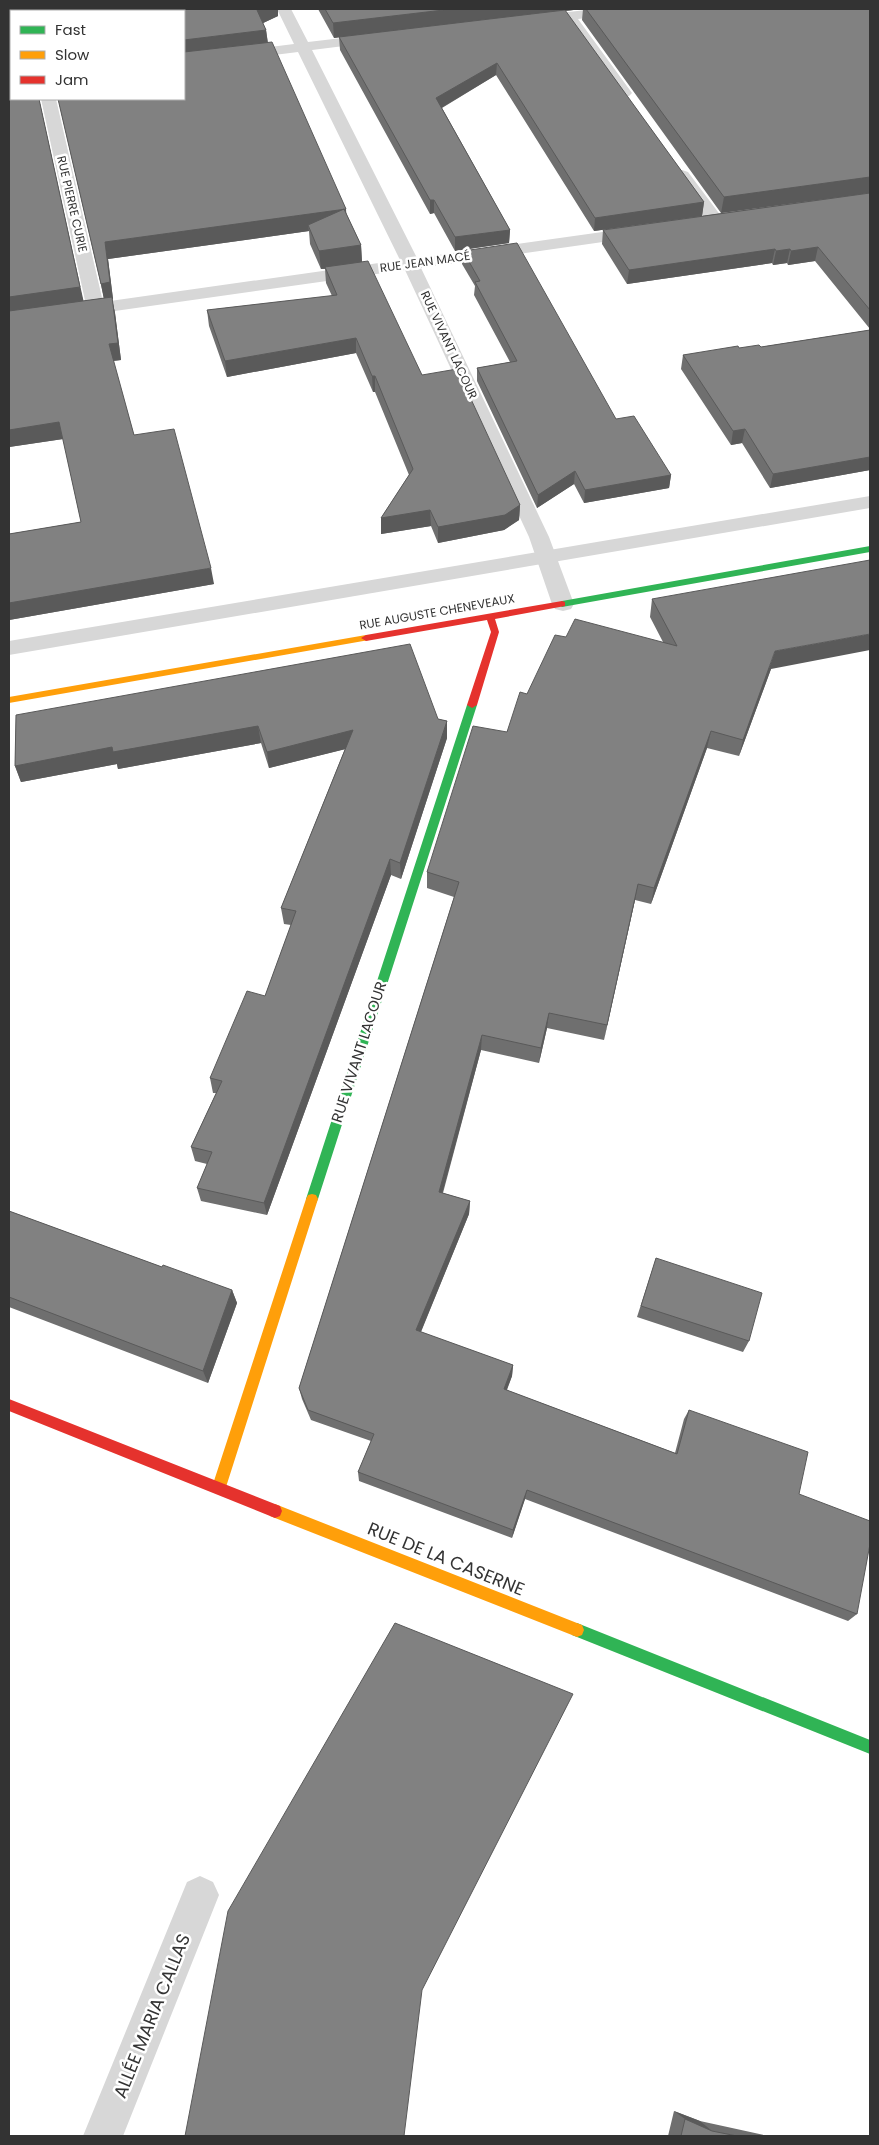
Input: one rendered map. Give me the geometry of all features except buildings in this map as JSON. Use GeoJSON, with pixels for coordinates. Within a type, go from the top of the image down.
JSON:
{"type":"FeatureCollection","features":[{"type":"Feature","properties":{"kind":"street","name":"RUE VIVANT LACOUR"},"geometry":{"type":"LineString","coordinates":[[284,9],[410,264],[539,537],[563,604]]}},
{"type":"Feature","properties":{"kind":"street"},"geometry":{"type":"LineString","coordinates":[[520,22],[630,9]]}},
{"type":"Feature","properties":{"kind":"street"},"geometry":{"type":"LineString","coordinates":[[569,16],[633,105]]}},
{"type":"Feature","properties":{"kind":"street"},"geometry":{"type":"LineString","coordinates":[[185,62],[392,36]]}},
{"type":"Feature","properties":{"kind":"street","name":"RUE PIERRE CURIE"},"geometry":{"type":"LineString","coordinates":[[48,100],[96,309]]}},
{"type":"Feature","properties":{"kind":"street"},"geometry":{"type":"LineString","coordinates":[[673,162],[715,220]]}},
{"type":"Feature","properties":{"kind":"street"},"geometry":{"type":"LineString","coordinates":[[696,223],[734,218]]}},
{"type":"Feature","properties":{"kind":"street","name":"RUE JEAN MACÉ"},"geometry":{"type":"LineString","coordinates":[[9,321],[656,229]]}},
{"type":"Feature","properties":{"kind":"street","name":"RUE AUGUSTE CHENEVEAUX"},"geometry":{"type":"LineString","coordinates":[[9,700],[870,549]]}},
{"type":"Feature","properties":{"kind":"street","name":"RUE VIVANT LACOUR"},"geometry":{"type":"LineString","coordinates":[[219,1487],[495,632],[490,616]]}},
{"type":"Feature","properties":{"kind":"street","name":"RUE DE LA CASERNE"},"geometry":{"type":"LineString","coordinates":[[9,1405],[870,1747]]}},
{"type":"Feature","properties":{"kind":"street","name":"ALLÉE MARIA CALLAS"},"geometry":{"type":"LineString","coordinates":[[103,2136],[200,1895]]}},
{"type":"Feature","properties":{"kind":"lane"},"geometry":{"type":"LineString","coordinates":[[9,648],[870,502]]}},
{"type":"Feature","properties":{"kind":"traffic: fast"},"geometry":{"type":"LineString","coordinates":[[562,604],[870,549]]}},
{"type":"Feature","properties":{"kind":"traffic: fast"},"geometry":{"type":"LineString","coordinates":[[312,1199],[472,705]]}},
{"type":"Feature","properties":{"kind":"traffic: fast"},"geometry":{"type":"LineString","coordinates":[[577,1630],[870,1747]]}},
{"type":"Feature","properties":{"kind":"traffic: slow"},"geometry":{"type":"LineString","coordinates":[[9,700],[366,638]]}},
{"type":"Feature","properties":{"kind":"traffic: slow"},"geometry":{"type":"LineString","coordinates":[[219,1487],[312,1199]]}},
{"type":"Feature","properties":{"kind":"traffic: slow"},"geometry":{"type":"LineString","coordinates":[[275,1511],[577,1630]]}},
{"type":"Feature","properties":{"kind":"traffic: jam"},"geometry":{"type":"LineString","coordinates":[[366,638],[562,604]]}},
{"type":"Feature","properties":{"kind":"traffic: jam"},"geometry":{"type":"LineString","coordinates":[[472,705],[495,632],[490,616]]}},
{"type":"Feature","properties":{"kind":"traffic: jam"},"geometry":{"type":"LineString","coordinates":[[9,1405],[275,1511]]}}]}
